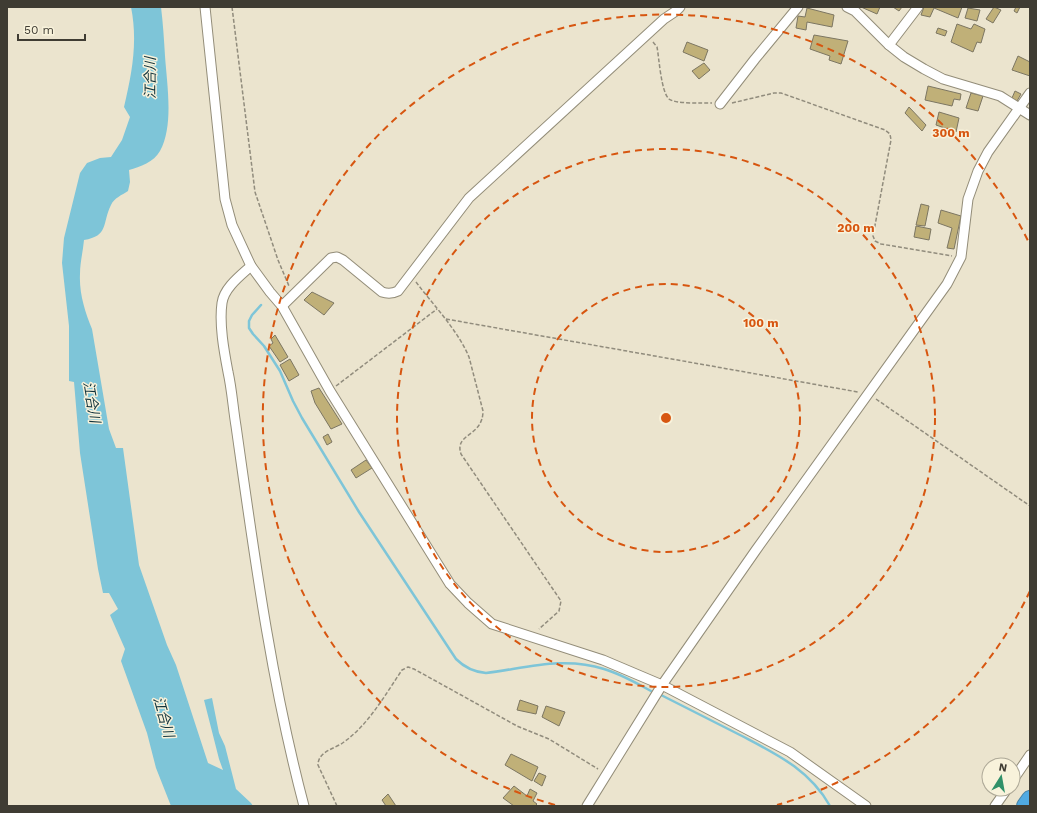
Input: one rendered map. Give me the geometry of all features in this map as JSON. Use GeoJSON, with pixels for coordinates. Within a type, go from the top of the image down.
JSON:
{"type":"FeatureCollection","features":[{"type":"Feature","properties":{"kind":"highway"},"geometry":{"type":"LineString","coordinates":[[1025,806],[1030,799]]}},
{"type":"Feature","properties":{"kind":"street"},"geometry":{"type":"LineString","coordinates":[[205,7],[225,199],[232,225],[251,266],[282,306],[330,390],[450,584],[468,603],[492,624],[602,660],[662,685],[790,752],[866,806]]}},
{"type":"Feature","properties":{"kind":"street"},"geometry":{"type":"LineString","coordinates":[[282,306],[331,258],[337,257],[343,260],[382,292],[388,294],[398,290],[469,198],[664,19],[680,7]]}},
{"type":"Feature","properties":{"kind":"street"},"geometry":{"type":"LineString","coordinates":[[720,104],[798,7]]}},
{"type":"Feature","properties":{"kind":"street"},"geometry":{"type":"LineString","coordinates":[[847,7],[855,11],[889,45],[904,57],[943,79],[991,93],[1030,115]]}},
{"type":"Feature","properties":{"kind":"street"},"geometry":{"type":"LineString","coordinates":[[889,45],[918,7]]}},
{"type":"Feature","properties":{"kind":"street"},"geometry":{"type":"LineString","coordinates":[[587,806],[662,685],[756,550],[947,284],[961,258],[968,199],[978,172],[988,152],[1030,93]]}},
{"type":"Feature","properties":{"kind":"street"},"geometry":{"type":"LineString","coordinates":[[251,266],[225,293],[221,310],[223,348],[228,373],[248,515],[270,646],[295,772],[304,806]]}},
{"type":"Feature","properties":{"kind":"street"},"geometry":{"type":"LineString","coordinates":[[1021,768],[1030,755]]}},
{"type":"Feature","properties":{"kind":"street"},"geometry":{"type":"LineString","coordinates":[[995,806],[1001,797]]}},
{"type":"Feature","properties":{"kind":"path"},"geometry":{"type":"LineString","coordinates":[[232,7],[255,192],[278,260],[293,295]]}},
{"type":"Feature","properties":{"kind":"path"},"geometry":{"type":"LineString","coordinates":[[646,36],[657,47],[664,92],[669,99],[676,101],[720,104],[731,103],[774,93],[781,93],[885,130],[890,134],[891,140],[873,236],[875,241],[881,244],[961,258]]}},
{"type":"Feature","properties":{"kind":"path"},"geometry":{"type":"LineString","coordinates":[[410,274],[436,309],[446,319],[469,357],[483,411],[483,417],[477,428],[462,440],[459,449],[461,454],[561,601],[559,612],[529,636]]}},
{"type":"Feature","properties":{"kind":"path"},"geometry":{"type":"LineString","coordinates":[[330,390],[436,309]]}},
{"type":"Feature","properties":{"kind":"path"},"geometry":{"type":"LineString","coordinates":[[446,319],[869,394],[1030,506]]}},
{"type":"Feature","properties":{"kind":"path"},"geometry":{"type":"LineString","coordinates":[[337,806],[318,765],[318,759],[321,755],[344,742],[358,730],[370,717],[402,670],[408,667],[517,726],[549,740],[607,774]]}},
{"type":"Feature","properties":{"kind":"water","name":"江合川"},"geometry":{"type":"Polygon","coordinates":[[[131,7],[161,7],[168,92],[167,129],[164,141],[157,155],[146,164],[129,170],[130,182],[128,191],[112,203],[104,228],[98,235],[84,240],[80,270],[82,295],[92,329],[109,429],[116,448],[123,448],[139,565],[167,645],[176,665],[208,763],[223,770],[204,700],[212,698],[219,733],[225,746],[236,789],[253,806],[171,806],[156,768],[147,733],[121,661],[125,649],[110,615],[118,609],[109,593],[103,593],[80,453],[74,382],[69,381],[69,326],[62,263],[64,238],[80,173],[87,163],[100,158],[111,157],[122,140],[130,117],[124,107],[134,45],[131,7]]]}},
{"type":"Feature","properties":{"kind":"building"},"geometry":{"type":"Polygon","coordinates":[[[861,7],[880,7],[877,14],[861,7]]]}},
{"type":"Feature","properties":{"kind":"building"},"geometry":{"type":"Polygon","coordinates":[[[893,7],[902,7],[899,11],[893,7]]]}},
{"type":"Feature","properties":{"kind":"building"},"geometry":{"type":"Polygon","coordinates":[[[924,7],[962,7],[958,18],[934,8],[930,17],[921,15],[924,7]]]}},
{"type":"Feature","properties":{"kind":"building"},"geometry":{"type":"Polygon","coordinates":[[[994,7],[1001,10],[993,23],[986,19],[994,7]]]}},
{"type":"Feature","properties":{"kind":"building"},"geometry":{"type":"Polygon","coordinates":[[[1016,7],[1020,7],[1017,13],[1014,11],[1016,7]]]}},
{"type":"Feature","properties":{"kind":"building"},"geometry":{"type":"Polygon","coordinates":[[[807,8],[834,15],[832,27],[807,22],[806,30],[796,28],[798,16],[805,17],[807,8]]]}},
{"type":"Feature","properties":{"kind":"building"},"geometry":{"type":"Polygon","coordinates":[[[968,8],[980,10],[977,21],[965,18],[968,8]]]}},
{"type":"Feature","properties":{"kind":"building"},"geometry":{"type":"Polygon","coordinates":[[[957,24],[971,29],[974,24],[985,29],[981,43],[977,42],[973,52],[951,42],[957,24]]]}},
{"type":"Feature","properties":{"kind":"building"},"geometry":{"type":"Polygon","coordinates":[[[938,28],[947,31],[945,36],[936,33],[938,28]]]}},
{"type":"Feature","properties":{"kind":"building"},"geometry":{"type":"Polygon","coordinates":[[[814,35],[848,41],[841,64],[829,60],[830,56],[810,49],[814,35]]]}},
{"type":"Feature","properties":{"kind":"building"},"geometry":{"type":"Polygon","coordinates":[[[687,42],[708,50],[704,61],[683,52],[687,42]]]}},
{"type":"Feature","properties":{"kind":"building"},"geometry":{"type":"Polygon","coordinates":[[[1018,56],[1030,62],[1030,76],[1012,70],[1018,56]]]}},
{"type":"Feature","properties":{"kind":"building"},"geometry":{"type":"Polygon","coordinates":[[[704,63],[710,70],[699,79],[692,71],[704,63]]]}},
{"type":"Feature","properties":{"kind":"building"},"geometry":{"type":"Polygon","coordinates":[[[928,86],[961,94],[960,100],[954,99],[952,106],[925,100],[928,86]]]}},
{"type":"Feature","properties":{"kind":"building"},"geometry":{"type":"Polygon","coordinates":[[[1015,91],[1021,94],[1017,101],[1012,98],[1015,91]]]}},
{"type":"Feature","properties":{"kind":"building"},"geometry":{"type":"Polygon","coordinates":[[[971,93],[983,96],[978,111],[966,108],[971,93]]]}},
{"type":"Feature","properties":{"kind":"building"},"geometry":{"type":"Polygon","coordinates":[[[909,107],[926,125],[922,131],[905,113],[909,107]]]}},
{"type":"Feature","properties":{"kind":"building"},"geometry":{"type":"Polygon","coordinates":[[[939,112],[959,118],[956,132],[936,125],[939,112]]]}},
{"type":"Feature","properties":{"kind":"building"},"geometry":{"type":"Polygon","coordinates":[[[921,204],[929,206],[925,226],[916,225],[921,204]]]}},
{"type":"Feature","properties":{"kind":"building"},"geometry":{"type":"Polygon","coordinates":[[[941,210],[961,216],[954,249],[947,248],[952,228],[938,223],[941,210]]]}},
{"type":"Feature","properties":{"kind":"building"},"geometry":{"type":"Polygon","coordinates":[[[916,226],[931,229],[929,240],[914,237],[916,226]]]}},
{"type":"Feature","properties":{"kind":"building"},"geometry":{"type":"Polygon","coordinates":[[[312,292],[334,303],[324,315],[304,300],[312,292]]]}},
{"type":"Feature","properties":{"kind":"building"},"geometry":{"type":"Polygon","coordinates":[[[275,335],[288,357],[280,362],[269,346],[273,343],[271,339],[275,335]]]}},
{"type":"Feature","properties":{"kind":"building"},"geometry":{"type":"Polygon","coordinates":[[[290,359],[299,375],[289,381],[280,365],[290,359]]]}},
{"type":"Feature","properties":{"kind":"building"},"geometry":{"type":"Polygon","coordinates":[[[319,388],[342,424],[331,429],[315,403],[311,391],[319,388]]]}},
{"type":"Feature","properties":{"kind":"building"},"geometry":{"type":"Polygon","coordinates":[[[328,434],[332,442],[327,445],[323,437],[328,434]]]}},
{"type":"Feature","properties":{"kind":"building"},"geometry":{"type":"Polygon","coordinates":[[[366,460],[372,468],[356,478],[351,470],[366,460]]]}},
{"type":"Feature","properties":{"kind":"building"},"geometry":{"type":"Polygon","coordinates":[[[520,700],[538,706],[536,714],[517,710],[520,700]]]}},
{"type":"Feature","properties":{"kind":"building"},"geometry":{"type":"Polygon","coordinates":[[[546,706],[565,712],[559,726],[542,717],[546,706]]]}},
{"type":"Feature","properties":{"kind":"building"},"geometry":{"type":"Polygon","coordinates":[[[511,754],[538,767],[532,781],[505,765],[511,754]]]}},
{"type":"Feature","properties":{"kind":"building"},"geometry":{"type":"Polygon","coordinates":[[[539,773],[546,776],[542,786],[534,781],[539,773]]]}},
{"type":"Feature","properties":{"kind":"building"},"geometry":{"type":"Polygon","coordinates":[[[514,786],[527,796],[530,789],[537,793],[533,801],[537,804],[535,806],[514,806],[503,798],[514,786]]]}},
{"type":"Feature","properties":{"kind":"building"},"geometry":{"type":"Polygon","coordinates":[[[388,794],[396,806],[386,806],[382,800],[388,794]]]}},
{"type":"Feature","properties":{"kind":"waterway"},"geometry":{"type":"LineString","coordinates":[[261,305],[252,315],[249,321],[249,328],[264,346],[280,371],[302,418],[359,512],[456,659],[470,669],[486,673],[545,664],[574,663],[589,665],[616,673],[651,691]]}},
{"type":"Feature","properties":{"kind":"waterway"},"geometry":{"type":"LineString","coordinates":[[661,695],[779,756],[802,772],[822,793],[830,806]]}}]}
